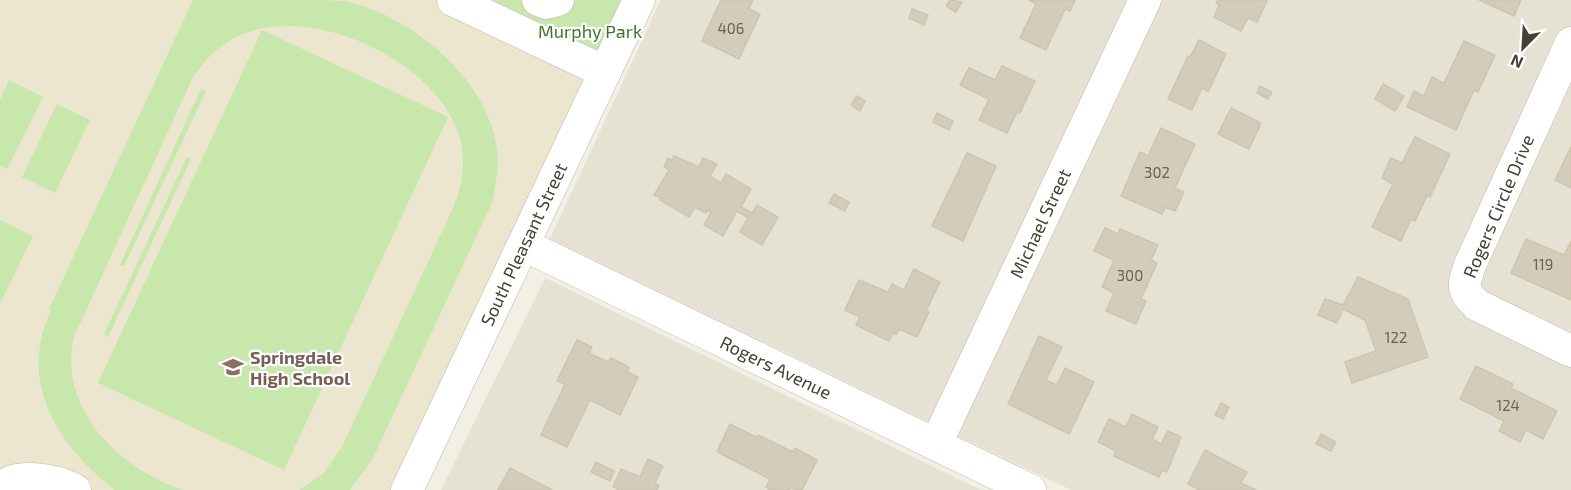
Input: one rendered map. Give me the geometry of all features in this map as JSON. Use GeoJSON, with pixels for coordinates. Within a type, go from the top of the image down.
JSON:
{"type":"FeatureCollection","features":[{"type":"Feature","properties":{"kind":"street"},"geometry":{"type":"LineString","coordinates":[[453,0],[502,10],[604,72]]}},
{"type":"Feature","properties":{"kind":"street"},"geometry":{"type":"LineString","coordinates":[[538,0],[546,3],[558,0]]}},
{"type":"Feature","properties":{"kind":"street","name":"South Pleasant Street"},"geometry":{"type":"LineString","coordinates":[[407,490],[639,0]]}},
{"type":"Feature","properties":{"kind":"street","name":"Michael Street"},"geometry":{"type":"LineString","coordinates":[[936,444],[1145,0]]}},
{"type":"Feature","properties":{"kind":"street","name":"Rogers Circle Drive"},"geometry":{"type":"LineString","coordinates":[[1571,43],[1464,283],[1467,295],[1477,305],[1571,351]]}},
{"type":"Feature","properties":{"kind":"street","name":"Rogers Avenue"},"geometry":{"type":"LineString","coordinates":[[524,245],[1030,490]]}},
{"type":"Feature","properties":{"kind":"street"},"geometry":{"type":"LineString","coordinates":[[0,488],[14,480],[40,480],[68,486],[75,490]]}},
{"type":"Feature","properties":{"kind":"shaded area","name":"Springdale High School"},"geometry":{"type":"Polygon","coordinates":[[[0,0],[453,0],[605,72],[407,490],[0,490],[0,0]]]}},
{"type":"Feature","properties":{"kind":"shaded area"},"geometry":{"type":"Polygon","coordinates":[[[661,0],[1571,0],[1571,490],[1071,490],[550,239],[661,0]]]}},
{"type":"Feature","properties":{"kind":"shaded area"},"geometry":{"type":"Polygon","coordinates":[[[545,278],[981,490],[441,490],[545,278]]]}},
{"type":"Feature","properties":{"kind":"green space"},"geometry":{"type":"Polygon","coordinates":[[[193,0],[344,1],[369,8],[419,35],[442,54],[462,75],[479,99],[491,123],[498,163],[492,203],[373,458],[350,490],[299,490],[323,474],[342,447],[453,208],[459,190],[463,161],[458,132],[444,106],[423,82],[397,61],[367,45],[335,33],[303,27],[272,27],[235,38],[220,47],[202,65],[192,79],[74,337],[71,363],[75,388],[84,412],[98,433],[137,467],[183,490],[115,490],[76,454],[49,411],[41,387],[39,363],[42,337],[51,310],[49,309],[193,0]]]}},
{"type":"Feature","properties":{"kind":"green space","name":"Murphy Park"},"geometry":{"type":"Polygon","coordinates":[[[453,0],[639,0],[605,72],[453,0]]]}},
{"type":"Feature","properties":{"kind":"green space"},"geometry":{"type":"Polygon","coordinates":[[[262,30],[448,117],[284,470],[98,383],[262,30]]]}},
{"type":"Feature","properties":{"kind":"green space"},"geometry":{"type":"Polygon","coordinates":[[[9,80],[43,97],[7,169],[0,166],[0,100],[9,80]]]}},
{"type":"Feature","properties":{"kind":"green space"},"geometry":{"type":"Polygon","coordinates":[[[201,89],[206,91],[124,266],[120,265],[201,89]]]}},
{"type":"Feature","properties":{"kind":"green space"},"geometry":{"type":"Polygon","coordinates":[[[57,104],[90,120],[55,193],[22,177],[57,104]]]}},
{"type":"Feature","properties":{"kind":"green space"},"geometry":{"type":"Polygon","coordinates":[[[187,157],[191,159],[108,337],[104,334],[187,157]]]}},
{"type":"Feature","properties":{"kind":"green space"},"geometry":{"type":"Polygon","coordinates":[[[0,220],[33,236],[0,304],[0,220]]]}},
{"type":"Feature","properties":{"kind":"building"},"geometry":{"type":"Polygon","coordinates":[[[721,0],[753,0],[749,9],[760,14],[739,59],[702,41],[721,0]]]}},
{"type":"Feature","properties":{"kind":"building"},"geometry":{"type":"Polygon","coordinates":[[[950,0],[962,2],[956,12],[946,6],[950,0]]]}},
{"type":"Feature","properties":{"kind":"building"},"geometry":{"type":"Polygon","coordinates":[[[1029,0],[1075,0],[1070,11],[1065,9],[1046,50],[1020,38],[1036,4],[1029,0]]]}},
{"type":"Feature","properties":{"kind":"building"},"geometry":{"type":"Polygon","coordinates":[[[1218,0],[1267,1],[1257,22],[1248,18],[1241,31],[1214,17],[1219,5],[1216,3],[1218,0]]]}},
{"type":"Feature","properties":{"kind":"building"},"geometry":{"type":"Polygon","coordinates":[[[1479,0],[1521,0],[1514,16],[1479,0]]]}},
{"type":"Feature","properties":{"kind":"building"},"geometry":{"type":"Polygon","coordinates":[[[912,9],[928,15],[924,25],[909,18],[912,9]]]}},
{"type":"Feature","properties":{"kind":"building"},"geometry":{"type":"Polygon","coordinates":[[[1199,40],[1226,54],[1208,92],[1202,88],[1192,110],[1168,99],[1188,56],[1190,57],[1199,40]]]}},
{"type":"Feature","properties":{"kind":"building"},"geometry":{"type":"Polygon","coordinates":[[[1464,41],[1495,55],[1478,92],[1474,90],[1456,130],[1407,107],[1414,91],[1424,96],[1432,77],[1444,83],[1464,41]]]}},
{"type":"Feature","properties":{"kind":"building"},"geometry":{"type":"Polygon","coordinates":[[[1002,66],[1035,81],[1020,113],[1017,112],[1007,133],[979,120],[989,99],[960,85],[969,68],[995,80],[1002,66]]]}},
{"type":"Feature","properties":{"kind":"building"},"geometry":{"type":"Polygon","coordinates":[[[1383,84],[1404,96],[1395,111],[1375,99],[1383,84]]]}},
{"type":"Feature","properties":{"kind":"building"},"geometry":{"type":"Polygon","coordinates":[[[1260,86],[1272,92],[1268,99],[1257,93],[1260,86]]]}},
{"type":"Feature","properties":{"kind":"building"},"geometry":{"type":"Polygon","coordinates":[[[857,96],[865,101],[860,111],[851,105],[857,96]]]}},
{"type":"Feature","properties":{"kind":"building"},"geometry":{"type":"Polygon","coordinates":[[[1231,108],[1261,123],[1249,149],[1218,134],[1231,108]]]}},
{"type":"Feature","properties":{"kind":"building"},"geometry":{"type":"Polygon","coordinates":[[[937,113],[953,121],[949,130],[933,122],[937,113]]]}},
{"type":"Feature","properties":{"kind":"building"},"geometry":{"type":"Polygon","coordinates":[[[1161,128],[1195,144],[1175,188],[1184,192],[1175,211],[1165,207],[1162,214],[1121,196],[1140,152],[1148,156],[1161,128]]]}},
{"type":"Feature","properties":{"kind":"building"},"geometry":{"type":"Polygon","coordinates":[[[1415,137],[1450,154],[1430,197],[1427,196],[1415,221],[1411,219],[1401,241],[1372,227],[1393,184],[1382,178],[1391,158],[1402,163],[1415,137]]]}},
{"type":"Feature","properties":{"kind":"building"},"geometry":{"type":"Polygon","coordinates":[[[1571,147],[1571,188],[1555,180],[1571,147]]]}},
{"type":"Feature","properties":{"kind":"building"},"geometry":{"type":"Polygon","coordinates":[[[967,153],[996,166],[963,241],[932,226],[967,153]]]}},
{"type":"Feature","properties":{"kind":"building"},"geometry":{"type":"Polygon","coordinates":[[[674,156],[699,167],[703,158],[717,164],[710,176],[721,183],[726,174],[751,189],[741,207],[752,213],[757,205],[778,217],[762,245],[740,232],[748,218],[737,211],[723,236],[704,225],[711,212],[708,210],[706,213],[695,207],[689,217],[654,195],[669,170],[664,167],[668,158],[672,160],[674,156]]]}},
{"type":"Feature","properties":{"kind":"building"},"geometry":{"type":"Polygon","coordinates":[[[834,194],[849,202],[845,211],[829,203],[834,194]]]}},
{"type":"Feature","properties":{"kind":"building"},"geometry":{"type":"Polygon","coordinates":[[[1105,228],[1118,234],[1120,229],[1158,245],[1151,260],[1157,263],[1141,299],[1146,301],[1136,324],[1106,311],[1114,293],[1102,287],[1114,260],[1094,251],[1105,228]]]}},
{"type":"Feature","properties":{"kind":"building"},"geometry":{"type":"Polygon","coordinates":[[[1526,239],[1564,255],[1571,241],[1571,300],[1511,273],[1526,239]]]}},
{"type":"Feature","properties":{"kind":"building"},"geometry":{"type":"Polygon","coordinates":[[[914,269],[940,282],[917,337],[899,329],[896,335],[893,333],[889,341],[856,325],[860,317],[845,310],[859,280],[888,292],[892,284],[904,290],[914,269]]]}},
{"type":"Feature","properties":{"kind":"building"},"geometry":{"type":"Polygon","coordinates":[[[1358,277],[1408,299],[1428,357],[1352,383],[1345,362],[1376,351],[1365,320],[1343,309],[1337,323],[1318,315],[1325,299],[1343,305],[1358,277]]]}},
{"type":"Feature","properties":{"kind":"building"},"geometry":{"type":"Polygon","coordinates":[[[1039,336],[1062,347],[1046,380],[1057,385],[1065,368],[1094,382],[1069,434],[1008,404],[1039,336]]]}},
{"type":"Feature","properties":{"kind":"building"},"geometry":{"type":"Polygon","coordinates":[[[577,340],[592,347],[589,353],[608,362],[611,358],[629,367],[627,372],[638,377],[620,415],[590,400],[567,447],[541,435],[565,384],[557,381],[577,340]]]}},
{"type":"Feature","properties":{"kind":"building"},"geometry":{"type":"Polygon","coordinates":[[[1476,366],[1513,384],[1511,388],[1557,411],[1543,439],[1526,430],[1520,442],[1499,431],[1504,421],[1460,399],[1476,366]]]}},
{"type":"Feature","properties":{"kind":"building"},"geometry":{"type":"Polygon","coordinates":[[[1221,403],[1229,407],[1223,419],[1215,415],[1221,403]]]}},
{"type":"Feature","properties":{"kind":"building"},"geometry":{"type":"Polygon","coordinates":[[[1132,414],[1158,427],[1152,439],[1161,444],[1168,431],[1181,437],[1167,472],[1162,470],[1159,477],[1114,456],[1116,451],[1098,442],[1109,419],[1126,427],[1132,414]]]}},
{"type":"Feature","properties":{"kind":"building"},"geometry":{"type":"Polygon","coordinates":[[[730,424],[793,452],[795,448],[817,460],[802,490],[790,488],[789,490],[768,490],[769,488],[766,487],[770,479],[717,452],[730,424]]]}},
{"type":"Feature","properties":{"kind":"building"},"geometry":{"type":"Polygon","coordinates":[[[1321,434],[1336,442],[1331,451],[1316,444],[1321,434]]]}},
{"type":"Feature","properties":{"kind":"building"},"geometry":{"type":"Polygon","coordinates":[[[1205,450],[1247,472],[1241,483],[1256,490],[1199,490],[1188,484],[1205,450]]]}},
{"type":"Feature","properties":{"kind":"building"},"geometry":{"type":"Polygon","coordinates":[[[648,459],[663,466],[655,483],[659,485],[657,490],[619,490],[613,487],[621,469],[640,477],[648,459]]]}},
{"type":"Feature","properties":{"kind":"building"},"geometry":{"type":"Polygon","coordinates":[[[596,462],[614,471],[610,481],[591,472],[596,462]]]}},
{"type":"Feature","properties":{"kind":"building"},"geometry":{"type":"Polygon","coordinates":[[[510,468],[552,490],[498,490],[510,468]]]}},
{"type":"Feature","properties":{"kind":"place","name":"Springdale High School"},"geometry":{"type":"Point","coordinates":[233,367]}}]}
